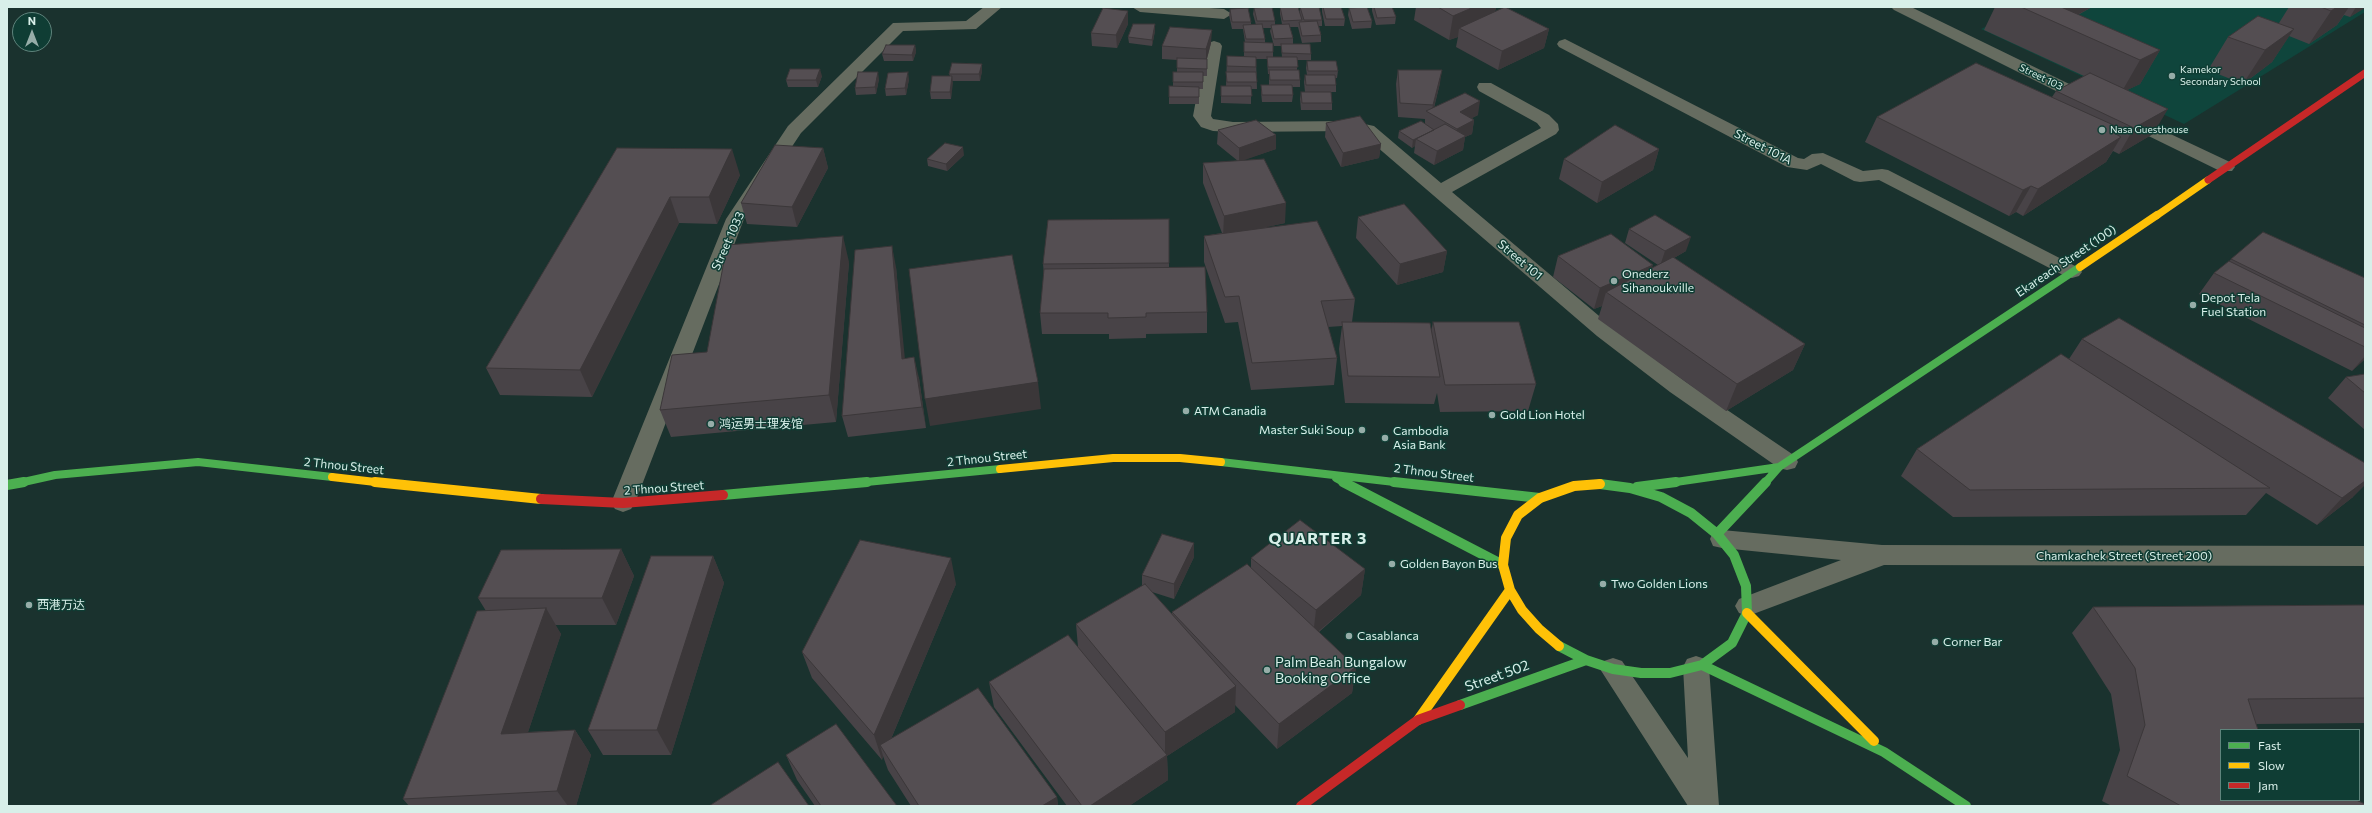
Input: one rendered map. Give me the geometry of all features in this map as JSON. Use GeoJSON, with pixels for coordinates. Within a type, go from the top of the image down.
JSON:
{"type":"FeatureCollection","features":[{"type":"Feature","properties":{"kind":"main road","name":"Ekareach Street (100)"},"geometry":{"type":"LineString","coordinates":[[1783,465],[2072,272],[2365,73]]}},
{"type":"Feature","properties":{"kind":"main road","name":"2 Thnou Street"},"geometry":{"type":"LineString","coordinates":[[7,485],[55,475],[198,462],[547,500],[624,504],[786,490],[1113,458],[1180,458],[1324,472],[1540,498]]}},
{"type":"Feature","properties":{"kind":"main road"},"geometry":{"type":"LineString","coordinates":[[1630,488],[1783,465]]}},
{"type":"Feature","properties":{"kind":"main road"},"geometry":{"type":"LineString","coordinates":[[1720,537],[1783,465]]}},
{"type":"Feature","properties":{"kind":"main road","name":"2 Thnou Street"},"geometry":{"type":"LineString","coordinates":[[1324,472],[1503,565]]}},
{"type":"Feature","properties":{"kind":"main road"},"geometry":{"type":"LineString","coordinates":[[1600,484],[1630,488],[1661,497],[1691,513],[1720,537],[1734,554],[1742,570],[1748,610],[1732,643],[1699,666],[1670,673],[1641,673],[1613,669],[1586,660],[1560,646],[1539,629],[1522,610],[1510,590],[1503,565],[1506,538],[1518,515],[1540,498],[1574,486],[1600,484]]}},
{"type":"Feature","properties":{"kind":"main road","name":"Street 502"},"geometry":{"type":"LineString","coordinates":[[1418,720],[1510,590]]}},
{"type":"Feature","properties":{"kind":"main road"},"geometry":{"type":"LineString","coordinates":[[1748,610],[1884,752]]}},
{"type":"Feature","properties":{"kind":"main road","name":"Street 502"},"geometry":{"type":"LineString","coordinates":[[1301,806],[1418,720],[1586,660]]}},
{"type":"Feature","properties":{"kind":"main road"},"geometry":{"type":"LineString","coordinates":[[1699,666],[1884,752],[1966,806]]}},
{"type":"Feature","properties":{"kind":"street","name":"Street 1033"},"geometry":{"type":"LineString","coordinates":[[624,504],[735,219],[794,130],[899,26],[970,26],[994,7]]}},
{"type":"Feature","properties":{"kind":"street"},"geometry":{"type":"LineString","coordinates":[[1140,7],[1224,14]]}},
{"type":"Feature","properties":{"kind":"street","name":"Street 103"},"geometry":{"type":"LineString","coordinates":[[1899,7],[2226,167]]}},
{"type":"Feature","properties":{"kind":"street","name":"Street 101A"},"geometry":{"type":"LineString","coordinates":[[1565,44],[1793,163],[1807,165],[1818,158],[1823,158],[1860,177],[1882,174],[2072,272]]}},
{"type":"Feature","properties":{"kind":"street","name":"Street 101"},"geometry":{"type":"LineString","coordinates":[[1214,46],[1202,116],[1207,123],[1213,126],[1233,127],[1360,127],[1368,130],[1604,331],[1678,388],[1783,465]]}},
{"type":"Feature","properties":{"kind":"street"},"geometry":{"type":"LineString","coordinates":[[1439,191],[1550,130],[1549,124],[1543,119],[1485,87]]}},
{"type":"Feature","properties":{"kind":"street","name":"Chamkachek Street (Street 200)"},"geometry":{"type":"LineString","coordinates":[[1720,537],[1882,555],[2365,556]]}},
{"type":"Feature","properties":{"kind":"street","name":"Chamkachek Street (Street 200)"},"geometry":{"type":"LineString","coordinates":[[1748,610],[1882,555]]}},
{"type":"Feature","properties":{"kind":"street"},"geometry":{"type":"LineString","coordinates":[[1699,666],[1705,806]]}},
{"type":"Feature","properties":{"kind":"street"},"geometry":{"type":"LineString","coordinates":[[1613,669],[1705,806]]}},
{"type":"Feature","properties":{"kind":"shaded area","name":"Kamekor Secondary School"},"geometry":{"type":"Polygon","coordinates":[[[2024,7],[2365,7],[2365,12],[2184,124],[1981,29],[2024,7]]]}},
{"type":"Feature","properties":{"kind":"building"},"geometry":{"type":"Polygon","coordinates":[[[1272,7],[1275,21],[1257,21],[1254,8],[1272,7]]]}},
{"type":"Feature","properties":{"kind":"building"},"geometry":{"type":"Polygon","coordinates":[[[1280,7],[1298,7],[1302,20],[1283,21],[1280,7]]]}},
{"type":"Feature","properties":{"kind":"building"},"geometry":{"type":"Polygon","coordinates":[[[1300,7],[1319,7],[1322,20],[1304,20],[1300,7]]]}},
{"type":"Feature","properties":{"kind":"building"},"geometry":{"type":"Polygon","coordinates":[[[1323,7],[1341,7],[1345,19],[1326,19],[1323,7]]]}},
{"type":"Feature","properties":{"kind":"building"},"geometry":{"type":"Polygon","coordinates":[[[1367,7],[1372,21],[1353,22],[1349,8],[1367,7]]]}},
{"type":"Feature","properties":{"kind":"building"},"geometry":{"type":"Polygon","coordinates":[[[1374,7],[1392,7],[1396,17],[1377,18],[1374,7]]]}},
{"type":"Feature","properties":{"kind":"building"},"geometry":{"type":"Polygon","coordinates":[[[1438,7],[1474,7],[1453,16],[1438,7]]]}},
{"type":"Feature","properties":{"kind":"building"},"geometry":{"type":"Polygon","coordinates":[[[1505,7],[1549,29],[1502,51],[1459,28],[1505,7]]]}},
{"type":"Feature","properties":{"kind":"building"},"geometry":{"type":"Polygon","coordinates":[[[2021,7],[2061,7],[2160,50],[2140,60],[2021,7]]]}},
{"type":"Feature","properties":{"kind":"building"},"geometry":{"type":"Polygon","coordinates":[[[2321,7],[2337,7],[2331,11],[2321,7]]]}},
{"type":"Feature","properties":{"kind":"building"},"geometry":{"type":"Polygon","coordinates":[[[1103,8],[1128,11],[1116,35],[1091,33],[1103,8]]]}},
{"type":"Feature","properties":{"kind":"building"},"geometry":{"type":"Polygon","coordinates":[[[1248,8],[1251,22],[1232,22],[1230,9],[1248,8]]]}},
{"type":"Feature","properties":{"kind":"building"},"geometry":{"type":"Polygon","coordinates":[[[2258,16],[2294,29],[2265,50],[2228,37],[2258,16]]]}},
{"type":"Feature","properties":{"kind":"building"},"geometry":{"type":"Polygon","coordinates":[[[1317,21],[1321,35],[1302,36],[1299,22],[1317,21]]]}},
{"type":"Feature","properties":{"kind":"building"},"geometry":{"type":"Polygon","coordinates":[[[1133,24],[1155,24],[1152,40],[1128,37],[1133,24]]]}},
{"type":"Feature","properties":{"kind":"building"},"geometry":{"type":"Polygon","coordinates":[[[1262,24],[1265,39],[1246,39],[1243,25],[1262,24]]]}},
{"type":"Feature","properties":{"kind":"building"},"geometry":{"type":"Polygon","coordinates":[[[1289,24],[1293,38],[1274,39],[1271,25],[1289,24]]]}},
{"type":"Feature","properties":{"kind":"building"},"geometry":{"type":"Polygon","coordinates":[[[1170,27],[1212,30],[1206,49],[1162,46],[1170,27]]]}},
{"type":"Feature","properties":{"kind":"building"},"geometry":{"type":"Polygon","coordinates":[[[1244,42],[1273,43],[1273,52],[1244,52],[1244,42]]]}},
{"type":"Feature","properties":{"kind":"building"},"geometry":{"type":"Polygon","coordinates":[[[1281,44],[1310,44],[1311,54],[1282,53],[1281,44]]]}},
{"type":"Feature","properties":{"kind":"building"},"geometry":{"type":"Polygon","coordinates":[[[886,45],[915,45],[912,55],[882,54],[886,45]]]}},
{"type":"Feature","properties":{"kind":"building"},"geometry":{"type":"Polygon","coordinates":[[[1227,56],[1256,57],[1256,67],[1227,66],[1227,56]]]}},
{"type":"Feature","properties":{"kind":"building"},"geometry":{"type":"Polygon","coordinates":[[[1267,57],[1297,57],[1298,67],[1268,67],[1267,57]]]}},
{"type":"Feature","properties":{"kind":"building"},"geometry":{"type":"Polygon","coordinates":[[[1177,58],[1207,59],[1207,69],[1177,68],[1177,58]]]}},
{"type":"Feature","properties":{"kind":"building"},"geometry":{"type":"Polygon","coordinates":[[[1307,61],[1336,61],[1338,71],[1308,71],[1307,61]]]}},
{"type":"Feature","properties":{"kind":"building"},"geometry":{"type":"Polygon","coordinates":[[[952,63],[982,64],[979,74],[949,74],[952,63]]]}},
{"type":"Feature","properties":{"kind":"building"},"geometry":{"type":"Polygon","coordinates":[[[1976,63],[2120,128],[2112,132],[2121,137],[2038,189],[2031,186],[2023,190],[1877,117],[1976,63]]]}},
{"type":"Feature","properties":{"kind":"building"},"geometry":{"type":"Polygon","coordinates":[[[790,69],[820,69],[816,80],[786,80],[790,69]]]}},
{"type":"Feature","properties":{"kind":"building"},"geometry":{"type":"Polygon","coordinates":[[[1269,70],[1299,70],[1300,80],[1270,80],[1269,70]]]}},
{"type":"Feature","properties":{"kind":"building"},"geometry":{"type":"Polygon","coordinates":[[[1398,70],[1442,70],[1433,105],[1400,103],[1398,70]]]}},
{"type":"Feature","properties":{"kind":"building"},"geometry":{"type":"Polygon","coordinates":[[[858,72],[878,72],[875,87],[855,88],[858,72]]]}},
{"type":"Feature","properties":{"kind":"building"},"geometry":{"type":"Polygon","coordinates":[[[908,72],[905,88],[885,89],[888,73],[908,72]]]}},
{"type":"Feature","properties":{"kind":"building"},"geometry":{"type":"Polygon","coordinates":[[[1173,72],[1203,72],[1203,82],[1173,82],[1173,72]]]}},
{"type":"Feature","properties":{"kind":"building"},"geometry":{"type":"Polygon","coordinates":[[[1226,72],[1256,72],[1257,82],[1227,82],[1226,72]]]}},
{"type":"Feature","properties":{"kind":"building"},"geometry":{"type":"Polygon","coordinates":[[[2090,73],[2168,109],[2134,128],[2056,91],[2090,73]]]}},
{"type":"Feature","properties":{"kind":"building"},"geometry":{"type":"Polygon","coordinates":[[[1305,75],[1335,75],[1336,85],[1306,85],[1305,75]]]}},
{"type":"Feature","properties":{"kind":"building"},"geometry":{"type":"Polygon","coordinates":[[[932,76],[952,76],[950,92],[930,92],[932,76]]]}},
{"type":"Feature","properties":{"kind":"building"},"geometry":{"type":"Polygon","coordinates":[[[1261,85],[1292,85],[1293,95],[1262,95],[1261,85]]]}},
{"type":"Feature","properties":{"kind":"building"},"geometry":{"type":"Polygon","coordinates":[[[1169,86],[1199,87],[1199,97],[1169,97],[1169,86]]]}},
{"type":"Feature","properties":{"kind":"building"},"geometry":{"type":"Polygon","coordinates":[[[1221,86],[1251,86],[1252,96],[1221,96],[1221,86]]]}},
{"type":"Feature","properties":{"kind":"building"},"geometry":{"type":"Polygon","coordinates":[[[1301,92],[1331,92],[1332,103],[1302,103],[1301,92]]]}},
{"type":"Feature","properties":{"kind":"building"},"geometry":{"type":"Polygon","coordinates":[[[1465,93],[1480,101],[1460,112],[1474,120],[1457,129],[1426,111],[1465,93]]]}},
{"type":"Feature","properties":{"kind":"building"},"geometry":{"type":"Polygon","coordinates":[[[1360,116],[1381,144],[1343,153],[1326,123],[1360,116]]]}},
{"type":"Feature","properties":{"kind":"building"},"geometry":{"type":"Polygon","coordinates":[[[1256,120],[1276,135],[1239,148],[1218,130],[1256,120]]]}},
{"type":"Feature","properties":{"kind":"building"},"geometry":{"type":"Polygon","coordinates":[[[1421,121],[1434,130],[1413,140],[1399,131],[1421,121]]]}},
{"type":"Feature","properties":{"kind":"building"},"geometry":{"type":"Polygon","coordinates":[[[1445,124],[1466,136],[1437,151],[1416,139],[1445,124]]]}},
{"type":"Feature","properties":{"kind":"building"},"geometry":{"type":"Polygon","coordinates":[[[1615,125],[1659,149],[1602,182],[1564,159],[1615,125]]]}},
{"type":"Feature","properties":{"kind":"building"},"geometry":{"type":"Polygon","coordinates":[[[945,143],[963,147],[946,164],[927,159],[945,143]]]}},
{"type":"Feature","properties":{"kind":"building"},"geometry":{"type":"Polygon","coordinates":[[[775,145],[823,148],[792,207],[741,203],[775,145]]]}},
{"type":"Feature","properties":{"kind":"building"},"geometry":{"type":"Polygon","coordinates":[[[617,148],[732,149],[709,197],[670,197],[580,370],[486,368],[617,148]]]}},
{"type":"Feature","properties":{"kind":"building"},"geometry":{"type":"Polygon","coordinates":[[[1264,159],[1286,203],[1224,216],[1203,163],[1264,159]]]}},
{"type":"Feature","properties":{"kind":"building"},"geometry":{"type":"Polygon","coordinates":[[[1404,204],[1447,251],[1400,264],[1358,217],[1404,204]]]}},
{"type":"Feature","properties":{"kind":"building"},"geometry":{"type":"Polygon","coordinates":[[[1655,215],[1691,237],[1665,251],[1629,229],[1655,215]]]}},
{"type":"Feature","properties":{"kind":"building"},"geometry":{"type":"Polygon","coordinates":[[[1169,219],[1169,263],[1043,264],[1048,220],[1169,219]]]}},
{"type":"Feature","properties":{"kind":"building"},"geometry":{"type":"Polygon","coordinates":[[[1317,221],[1355,299],[1321,301],[1337,358],[1252,363],[1239,296],[1225,297],[1204,236],[1317,221]]]}},
{"type":"Feature","properties":{"kind":"building"},"geometry":{"type":"Polygon","coordinates":[[[2263,232],[2365,278],[2365,325],[2231,259],[2263,232]]]}},
{"type":"Feature","properties":{"kind":"building"},"geometry":{"type":"Polygon","coordinates":[[[1611,234],[1653,265],[1600,288],[1558,256],[1611,234]]]}},
{"type":"Feature","properties":{"kind":"building"},"geometry":{"type":"Polygon","coordinates":[[[843,236],[829,395],[660,410],[672,355],[707,352],[727,245],[843,236]]]}},
{"type":"Feature","properties":{"kind":"building"},"geometry":{"type":"Polygon","coordinates":[[[892,246],[902,359],[914,357],[922,407],[842,416],[855,250],[892,246]]]}},
{"type":"Feature","properties":{"kind":"building"},"geometry":{"type":"Polygon","coordinates":[[[1012,255],[1038,382],[925,399],[909,269],[1012,255]]]}},
{"type":"Feature","properties":{"kind":"building"},"geometry":{"type":"Polygon","coordinates":[[[1673,257],[1805,344],[1737,384],[1606,292],[1673,257]]]}},
{"type":"Feature","properties":{"kind":"building"},"geometry":{"type":"Polygon","coordinates":[[[2229,261],[2365,328],[2365,347],[2214,273],[2229,261]]]}},
{"type":"Feature","properties":{"kind":"building"},"geometry":{"type":"Polygon","coordinates":[[[1205,267],[1207,312],[1146,313],[1146,317],[1108,318],[1108,313],[1040,313],[1044,269],[1205,267]]]}},
{"type":"Feature","properties":{"kind":"building"},"geometry":{"type":"Polygon","coordinates":[[[2119,318],[2365,463],[2365,481],[2342,498],[2082,339],[2119,318]]]}},
{"type":"Feature","properties":{"kind":"building"},"geometry":{"type":"Polygon","coordinates":[[[1342,322],[1430,323],[1440,377],[1348,376],[1342,322]]]}},
{"type":"Feature","properties":{"kind":"building"},"geometry":{"type":"Polygon","coordinates":[[[1433,322],[1519,322],[1536,384],[1445,385],[1433,322]]]}},
{"type":"Feature","properties":{"kind":"building"},"geometry":{"type":"Polygon","coordinates":[[[2061,354],[2270,488],[1970,490],[1917,449],[2061,354]]]}},
{"type":"Feature","properties":{"kind":"building"},"geometry":{"type":"Polygon","coordinates":[[[2365,374],[2365,393],[2346,377],[2365,374]]]}},
{"type":"Feature","properties":{"kind":"building"},"geometry":{"type":"Polygon","coordinates":[[[1300,520],[1365,569],[1316,610],[1251,558],[1300,520]]]}},
{"type":"Feature","properties":{"kind":"building"},"geometry":{"type":"Polygon","coordinates":[[[1162,534],[1194,543],[1174,584],[1142,575],[1162,534]]]}},
{"type":"Feature","properties":{"kind":"building"},"geometry":{"type":"Polygon","coordinates":[[[860,540],[951,558],[874,735],[802,652],[860,540]]]}},
{"type":"Feature","properties":{"kind":"building"},"geometry":{"type":"Polygon","coordinates":[[[621,549],[602,598],[478,598],[501,550],[621,549]]]}},
{"type":"Feature","properties":{"kind":"building"},"geometry":{"type":"Polygon","coordinates":[[[651,556],[713,556],[657,730],[588,730],[651,556]]]}},
{"type":"Feature","properties":{"kind":"building"},"geometry":{"type":"Polygon","coordinates":[[[1247,564],[1356,667],[1279,724],[1172,612],[1247,564]]]}},
{"type":"Feature","properties":{"kind":"building"},"geometry":{"type":"Polygon","coordinates":[[[1145,584],[1236,686],[1165,732],[1076,624],[1145,584]]]}},
{"type":"Feature","properties":{"kind":"building"},"geometry":{"type":"Polygon","coordinates":[[[2365,605],[2365,698],[2248,699],[2258,729],[2220,729],[2220,801],[2358,801],[2365,804],[2365,806],[2181,806],[2127,776],[2145,725],[2135,668],[2093,607],[2365,605]]]}},
{"type":"Feature","properties":{"kind":"building"},"geometry":{"type":"Polygon","coordinates":[[[546,608],[501,734],[575,730],[557,791],[403,799],[477,611],[546,608]]]}},
{"type":"Feature","properties":{"kind":"building"},"geometry":{"type":"Polygon","coordinates":[[[1068,635],[1167,755],[1090,806],[1082,806],[989,682],[1068,635]]]}},
{"type":"Feature","properties":{"kind":"building"},"geometry":{"type":"Polygon","coordinates":[[[978,688],[1057,797],[1042,806],[919,806],[880,745],[978,688]]]}},
{"type":"Feature","properties":{"kind":"building"},"geometry":{"type":"Polygon","coordinates":[[[836,724],[897,806],[821,806],[786,755],[836,724]]]}},
{"type":"Feature","properties":{"kind":"building"},"geometry":{"type":"Polygon","coordinates":[[[778,762],[809,806],[709,806],[778,762]]]}},
{"type":"Feature","properties":{"kind":"traffic: fast"},"geometry":{"type":"LineString","coordinates":[[1717,534],[1779,467],[2080,267]]}},
{"type":"Feature","properties":{"kind":"traffic: fast"},"geometry":{"type":"LineString","coordinates":[[7,485],[55,475],[198,462],[332,477]]}},
{"type":"Feature","properties":{"kind":"traffic: fast"},"geometry":{"type":"LineString","coordinates":[[1221,462],[1540,498]]}},
{"type":"Feature","properties":{"kind":"traffic: fast"},"geometry":{"type":"LineString","coordinates":[[1637,487],[1779,467]]}},
{"type":"Feature","properties":{"kind":"traffic: fast"},"geometry":{"type":"LineString","coordinates":[[723,495],[1000,469]]}},
{"type":"Feature","properties":{"kind":"traffic: fast"},"geometry":{"type":"LineString","coordinates":[[1336,478],[1503,565]]}},
{"type":"Feature","properties":{"kind":"traffic: fast"},"geometry":{"type":"LineString","coordinates":[[1559,646],[1586,660],[1613,669],[1641,673],[1670,673],[1702,665],[1732,643],[1747,613],[1746,586],[1734,555],[1717,534],[1691,513],[1661,497],[1630,488],[1600,484]]}},
{"type":"Feature","properties":{"kind":"traffic: fast"},"geometry":{"type":"LineString","coordinates":[[1460,705],[1586,660]]}},
{"type":"Feature","properties":{"kind":"traffic: fast"},"geometry":{"type":"LineString","coordinates":[[1702,665],[1884,752],[1966,806]]}},
{"type":"Feature","properties":{"kind":"traffic: slow"},"geometry":{"type":"LineString","coordinates":[[2080,267],[2208,180]]}},
{"type":"Feature","properties":{"kind":"traffic: slow"},"geometry":{"type":"LineString","coordinates":[[1000,469],[1113,458],[1180,458],[1221,462]]}},
{"type":"Feature","properties":{"kind":"traffic: slow"},"geometry":{"type":"LineString","coordinates":[[332,477],[541,499]]}},
{"type":"Feature","properties":{"kind":"traffic: slow"},"geometry":{"type":"LineString","coordinates":[[1559,646],[1539,629],[1522,610],[1510,590],[1503,565],[1506,538],[1518,515],[1540,498],[1574,486],[1600,484]]}},
{"type":"Feature","properties":{"kind":"traffic: slow"},"geometry":{"type":"LineString","coordinates":[[1418,720],[1510,590]]}},
{"type":"Feature","properties":{"kind":"traffic: slow"},"geometry":{"type":"LineString","coordinates":[[1747,613],[1874,741]]}},
{"type":"Feature","properties":{"kind":"traffic: jam"},"geometry":{"type":"LineString","coordinates":[[2208,180],[2365,73]]}},
{"type":"Feature","properties":{"kind":"traffic: jam"},"geometry":{"type":"LineString","coordinates":[[541,499],[623,503],[723,495]]}},
{"type":"Feature","properties":{"kind":"traffic: jam"},"geometry":{"type":"LineString","coordinates":[[1301,806],[1418,720],[1460,705]]}},
{"type":"Feature","properties":{"kind":"place","name":"Kamekor Secondary School"},"geometry":{"type":"Point","coordinates":[2172,76]}},
{"type":"Feature","properties":{"kind":"place","name":"Nasa Guesthouse"},"geometry":{"type":"Point","coordinates":[2102,130]}},
{"type":"Feature","properties":{"kind":"place","name":"Onederz Sihanoukville"},"geometry":{"type":"Point","coordinates":[1614,281]}},
{"type":"Feature","properties":{"kind":"place","name":"Depot Tela Fuel Station"},"geometry":{"type":"Point","coordinates":[2193,305]}},
{"type":"Feature","properties":{"kind":"place","name":"ATM Canadia"},"geometry":{"type":"Point","coordinates":[1186,411]}},
{"type":"Feature","properties":{"kind":"place","name":"Gold Lion Hotel"},"geometry":{"type":"Point","coordinates":[1492,415]}},
{"type":"Feature","properties":{"kind":"place","name":"鸿运男士理发馆"},"geometry":{"type":"Point","coordinates":[711,424]}},
{"type":"Feature","properties":{"kind":"place","name":"Master Suki Soup"},"geometry":{"type":"Point","coordinates":[1362,430]}},
{"type":"Feature","properties":{"kind":"place","name":"Cambodia Asia Bank"},"geometry":{"type":"Point","coordinates":[1385,438]}},
{"type":"Feature","properties":{"kind":"place","name":"Golden Bayon Bus"},"geometry":{"type":"Point","coordinates":[1392,564]}},
{"type":"Feature","properties":{"kind":"place","name":"Two Golden Lions"},"geometry":{"type":"Point","coordinates":[1603,584]}},
{"type":"Feature","properties":{"kind":"place","name":"西港万达"},"geometry":{"type":"Point","coordinates":[29,605]}},
{"type":"Feature","properties":{"kind":"place","name":"Casablanca"},"geometry":{"type":"Point","coordinates":[1349,636]}},
{"type":"Feature","properties":{"kind":"place","name":"Corner Bar"},"geometry":{"type":"Point","coordinates":[1935,642]}},
{"type":"Feature","properties":{"kind":"place","name":"Palm Beah Bungalow Booking Office"},"geometry":{"type":"Point","coordinates":[1267,670]}},
{"type":"Feature","properties":{"kind":"district","name":"QUARTER 3"},"geometry":{"type":"Point","coordinates":[1318,539]}}]}
